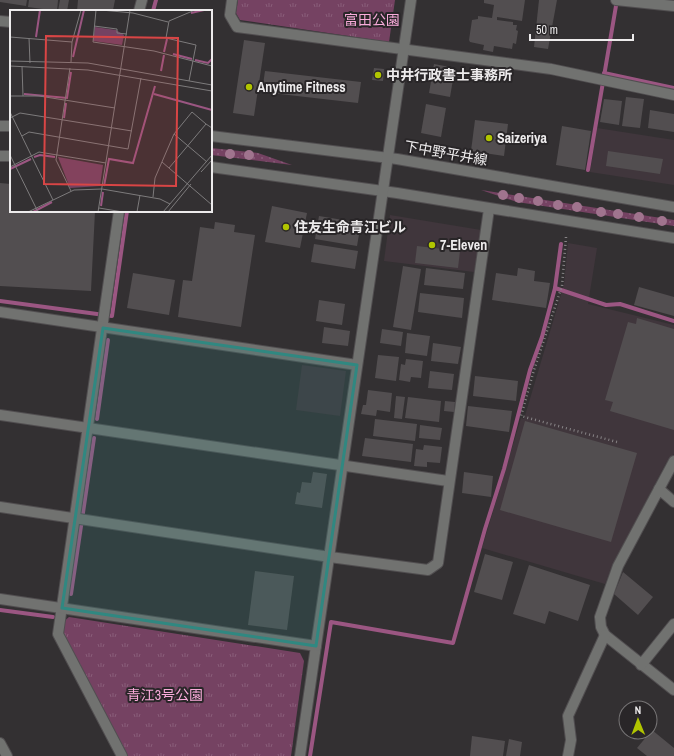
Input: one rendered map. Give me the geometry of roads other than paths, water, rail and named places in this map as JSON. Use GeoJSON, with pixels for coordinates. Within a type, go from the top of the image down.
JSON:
{"type":"FeatureCollection","features":[{"type":"Feature","properties":{"kind":"street"},"geometry":{"type":"LineString","coordinates":[[139,10],[142,0]]}},
{"type":"Feature","properties":{"kind":"street"},"geometry":{"type":"LineString","coordinates":[[232,0],[230,15],[237,27],[551,69],[674,95]]}},
{"type":"Feature","properties":{"kind":"street"},"geometry":{"type":"LineString","coordinates":[[300,756],[411,0]]}},
{"type":"Feature","properties":{"kind":"street"},"geometry":{"type":"LineString","coordinates":[[617,0],[674,6]]}},
{"type":"Feature","properties":{"kind":"street","name":"下中野平井線"},"geometry":{"type":"LineString","coordinates":[[212,136],[389,158],[674,207]]}},
{"type":"Feature","properties":{"kind":"street"},"geometry":{"type":"LineString","coordinates":[[212,167],[383,192],[674,238]]}},
{"type":"Feature","properties":{"kind":"street"},"geometry":{"type":"LineString","coordinates":[[0,507],[330,558],[428,570],[438,563],[448,481],[489,209]]}},
{"type":"Feature","properties":{"kind":"street"},"geometry":{"type":"LineString","coordinates":[[119,212],[88,428],[79,519],[58,634],[122,756]]}},
{"type":"Feature","properties":{"kind":"street"},"geometry":{"type":"LineString","coordinates":[[0,312],[103,319],[357,365]]}},
{"type":"Feature","properties":{"kind":"street"},"geometry":{"type":"LineString","coordinates":[[0,415],[448,481]]}},
{"type":"Feature","properties":{"kind":"street"},"geometry":{"type":"LineString","coordinates":[[674,461],[618,566],[600,617],[601,627],[605,635],[674,690]]}},
{"type":"Feature","properties":{"kind":"street"},"geometry":{"type":"LineString","coordinates":[[659,489],[674,502]]}},
{"type":"Feature","properties":{"kind":"street"},"geometry":{"type":"LineString","coordinates":[[0,599],[316,646]]}},
{"type":"Feature","properties":{"kind":"street"},"geometry":{"type":"LineString","coordinates":[[641,665],[674,624]]}},
{"type":"Feature","properties":{"kind":"street"},"geometry":{"type":"LineString","coordinates":[[568,756],[570,740],[568,716],[605,635]]}},
{"type":"Feature","properties":{"kind":"street"},"geometry":{"type":"LineString","coordinates":[[0,743],[7,756]]}},
{"type":"Feature","properties":{"kind":"waterway"},"geometry":{"type":"LineString","coordinates":[[153,10],[156,0]]}},
{"type":"Feature","properties":{"kind":"waterway"},"geometry":{"type":"LineString","coordinates":[[588,170],[617,0]]}},
{"type":"Feature","properties":{"kind":"waterway"},"geometry":{"type":"LineString","coordinates":[[604,73],[674,88]]}},
{"type":"Feature","properties":{"kind":"waterway"},"geometry":{"type":"LineString","coordinates":[[0,301],[112,316],[127,212]]}},
{"type":"Feature","properties":{"kind":"waterway"},"geometry":{"type":"LineString","coordinates":[[310,756],[331,622],[453,643],[485,529],[504,469],[530,370],[542,337],[555,288],[561,244]]}},
{"type":"Feature","properties":{"kind":"waterway"},"geometry":{"type":"LineString","coordinates":[[555,288],[606,305],[620,304],[674,321]]}},
{"type":"Feature","properties":{"kind":"waterway"},"geometry":{"type":"LineString","coordinates":[[97,419],[108,340]]}},
{"type":"Feature","properties":{"kind":"waterway"},"geometry":{"type":"LineString","coordinates":[[71,594],[94,438]]}},
{"type":"Feature","properties":{"kind":"waterway"},"geometry":{"type":"LineString","coordinates":[[0,610],[53,617]]}},
{"type":"Feature","properties":{"kind":"place","name":"中井行政書士事務所"},"geometry":{"type":"Point","coordinates":[378,75]}},
{"type":"Feature","properties":{"kind":"place","name":"Anytime Fitness"},"geometry":{"type":"Point","coordinates":[249,87]}},
{"type":"Feature","properties":{"kind":"place","name":"Saizeriya"},"geometry":{"type":"Point","coordinates":[489,138]}},
{"type":"Feature","properties":{"kind":"place","name":"住友生命青江ビル"},"geometry":{"type":"Point","coordinates":[286,227]}},
{"type":"Feature","properties":{"kind":"place","name":"7-Eleven"},"geometry":{"type":"Point","coordinates":[432,245]}},
{"type":"Feature","properties":{"kind":"park label","name":"富田公園"},"geometry":{"type":"Point","coordinates":[372,20]}},
{"type":"Feature","properties":{"kind":"park label","name":"青江3号公園"},"geometry":{"type":"Point","coordinates":[165,695]}}]}
